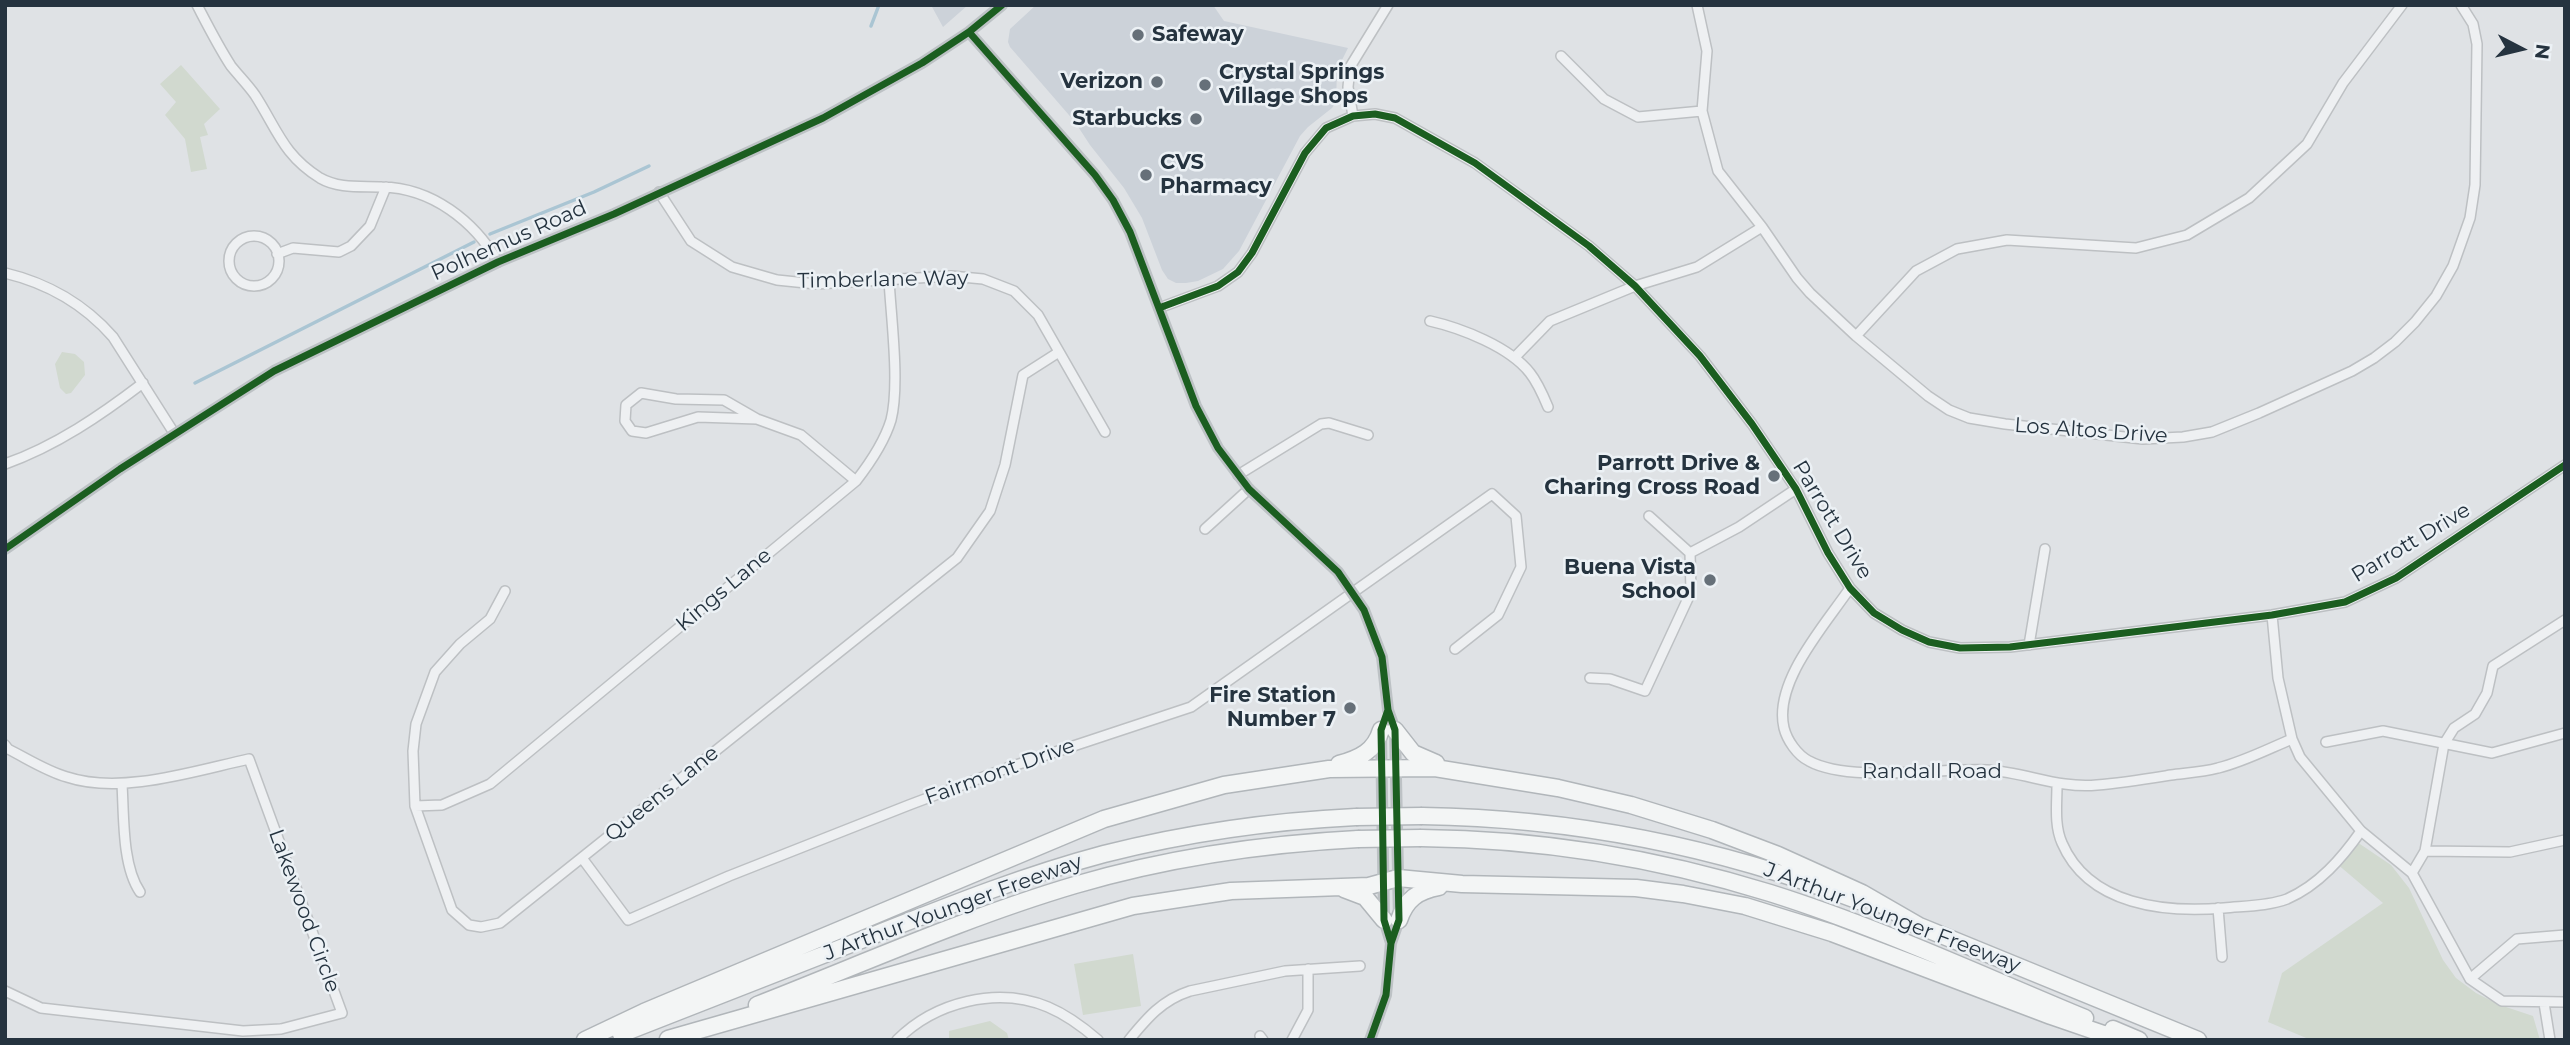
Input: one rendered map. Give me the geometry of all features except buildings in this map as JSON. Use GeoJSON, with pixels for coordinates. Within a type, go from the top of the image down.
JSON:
{"type":"FeatureCollection","features":[{"type":"Feature","properties":{"kind":"highway"},"geometry":{"type":"LineString","coordinates":[[585,1040],[1104,819],[1224,785],[1313,771],[1350,761],[1366,754],[1388,730],[1413,753],[1454,771]]}},
{"type":"Feature","properties":{"kind":"highway"},"geometry":{"type":"LineString","coordinates":[[1313,771],[1425,767],[1593,796],[1712,830],[1832,879],[1921,927]]}},
{"type":"Feature","properties":{"kind":"highway","name":"J Arthur Younger Freeway"},"geometry":{"type":"LineString","coordinates":[[606,1040],[972,897],[1059,867],[1126,849],[1217,831],[1286,822],[1422,816],[1544,823],[1658,841],[1726,857],[1793,877],[2198,1040]]}},
{"type":"Feature","properties":{"kind":"highway","name":"J Arthur Younger Freeway"},"geometry":{"type":"LineString","coordinates":[[668,1039],[990,914],[1077,885],[1144,867],[1279,845],[1358,839],[1421,838],[1499,841],[1568,848],[1636,859],[1725,880],[1834,916],[2139,1040]]}},
{"type":"Feature","properties":{"kind":"highway"},"geometry":{"type":"LineString","coordinates":[[668,1039],[1122,909],[1174,898],[1231,891],[1328,887],[1391,880],[1636,888],[1745,906],[1832,933],[2060,1020],[2121,1040]]}},
{"type":"Feature","properties":{"kind":"highway"},"geometry":{"type":"LineString","coordinates":[[1328,887],[1361,895],[1391,920],[1416,894],[1433,888],[1462,884]]}},
{"type":"Feature","properties":{"kind":"street"},"geometry":{"type":"LineString","coordinates":[[197,5],[216,42],[252,91],[291,155],[322,179],[334,184],[345,187],[386,187],[426,195],[477,232],[498,262]]}},
{"type":"Feature","properties":{"kind":"street","name":"Polhemus Road"},"geometry":{"type":"LineString","coordinates":[[5,549],[174,433],[286,364],[498,262],[566,236],[848,105],[914,68],[969,32],[1002,5]]}},
{"type":"Feature","properties":{"kind":"street"},"geometry":{"type":"LineString","coordinates":[[1353,116],[1348,87],[1350,67],[1388,5]]}},
{"type":"Feature","properties":{"kind":"street","name":"Los Altos Drive"},"geometry":{"type":"LineString","coordinates":[[1697,5],[1707,51],[1702,111],[1717,171],[1762,227],[1797,278],[1856,336],[1928,396],[1949,410],[1969,418],[2143,439],[2212,432],[2352,371],[2395,342],[2437,296],[2464,240],[2475,185],[2477,44],[2473,24],[2461,5]]}},
{"type":"Feature","properties":{"kind":"street"},"geometry":{"type":"LineString","coordinates":[[1856,336],[1916,271],[1957,249],[2007,240],[2136,247],[2187,235],[2249,198],[2307,144],[2343,83],[2402,5]]}},
{"type":"Feature","properties":{"kind":"street"},"geometry":{"type":"LineString","coordinates":[[969,32],[1104,186],[1130,232],[1202,419],[1250,489],[1329,563],[1353,591],[1379,644],[1385,670],[1388,710],[1391,943],[1386,995],[1370,1040]]}},
{"type":"Feature","properties":{"kind":"street"},"geometry":{"type":"LineString","coordinates":[[1561,56],[1604,99],[1638,117],[1702,111]]}},
{"type":"Feature","properties":{"kind":"street","name":"Parrott Drive"},"geometry":{"type":"LineString","coordinates":[[1159,308],[1218,286],[1238,272],[1252,253],[1311,144],[1326,128],[1353,116],[1375,114],[1395,118],[1475,163],[1590,246],[1635,286],[1700,356],[1752,424],[1796,489],[1828,553],[1850,588],[1874,612],[1902,630],[1930,642],[1960,648],[1987,649],[2029,645],[2272,615],[2345,602],[2377,587],[2565,465]]}},
{"type":"Feature","properties":{"kind":"street"},"geometry":{"type":"LineString","coordinates":[[277,254],[293,248],[339,252],[351,246],[370,226],[386,187]]}},
{"type":"Feature","properties":{"kind":"street","name":"Timberlane Way"},"geometry":{"type":"LineString","coordinates":[[659,192],[691,241],[732,267],[777,280],[816,284],[951,276],[983,279],[1014,291],[1038,315],[1105,432]]}},
{"type":"Feature","properties":{"kind":"street"},"geometry":{"type":"LineString","coordinates":[[1514,357],[1550,321],[1635,286],[1697,267],[1762,227]]}},
{"type":"Feature","properties":{"kind":"street"},"geometry":{"type":"LineString","coordinates":[[254,235],[271,241],[277,254],[279,265],[274,278],[253,287],[237,281],[229,261],[235,244],[254,235]]}},
{"type":"Feature","properties":{"kind":"street"},"geometry":{"type":"LineString","coordinates":[[5,273],[40,284],[83,309],[113,337],[174,433]]}},
{"type":"Feature","properties":{"kind":"street","name":"Kings Lane"},"geometry":{"type":"LineString","coordinates":[[415,806],[442,805],[490,783],[856,481],[874,458],[891,420],[894,384],[889,280]]}},
{"type":"Feature","properties":{"kind":"street"},"geometry":{"type":"LineString","coordinates":[[1430,321],[1455,326],[1514,357],[1529,372],[1548,407]]}},
{"type":"Feature","properties":{"kind":"street","name":"Queens Lane"},"geometry":{"type":"LineString","coordinates":[[505,591],[490,619],[460,644],[435,672],[416,724],[412,751],[415,806],[452,910],[469,925],[481,927],[500,923],[957,558],[990,511],[1005,465],[1023,375],[1059,352]]}},
{"type":"Feature","properties":{"kind":"street"},"geometry":{"type":"LineString","coordinates":[[5,464],[61,439],[143,383]]}},
{"type":"Feature","properties":{"kind":"street"},"geometry":{"type":"LineString","coordinates":[[757,419],[698,417],[646,433],[632,431],[625,421],[626,405],[640,393],[676,399],[724,400],[757,419],[801,435],[856,481]]}},
{"type":"Feature","properties":{"kind":"street"},"geometry":{"type":"LineString","coordinates":[[1238,475],[1321,424],[1329,423],[1368,435]]}},
{"type":"Feature","properties":{"kind":"street"},"geometry":{"type":"LineString","coordinates":[[1205,529],[1250,489]]}},
{"type":"Feature","properties":{"kind":"street"},"geometry":{"type":"LineString","coordinates":[[1690,553],[1739,527],[1796,489]]}},
{"type":"Feature","properties":{"kind":"street","name":"Fairmont Drive"},"geometry":{"type":"LineString","coordinates":[[582,858],[628,920],[729,876],[922,800],[1007,768],[1191,707],[1492,494],[1516,516],[1521,567],[1498,615],[1455,649]]}},
{"type":"Feature","properties":{"kind":"street"},"geometry":{"type":"LineString","coordinates":[[1590,678],[1610,679],[1645,691],[1690,592],[1690,553],[1649,516]]}},
{"type":"Feature","properties":{"kind":"street"},"geometry":{"type":"LineString","coordinates":[[2029,645],[2045,550]]}},
{"type":"Feature","properties":{"kind":"street","name":"Randall Road"},"geometry":{"type":"LineString","coordinates":[[1850,588],[1791,675],[1784,693],[1784,730],[1805,760],[1825,768],[1849,772],[1985,770],[2016,773],[2057,785],[2095,786],[2218,768],[2292,739]]}},
{"type":"Feature","properties":{"kind":"street"},"geometry":{"type":"LineString","coordinates":[[2272,615],[2278,678],[2292,739],[2300,757],[2361,831],[2412,873],[2470,979],[2502,1001],[2565,1002]]}},
{"type":"Feature","properties":{"kind":"street"},"geometry":{"type":"LineString","coordinates":[[2412,873],[2425,851],[2444,744],[2454,727],[2475,714],[2487,693],[2493,666],[2565,620]]}},
{"type":"Feature","properties":{"kind":"street"},"geometry":{"type":"LineString","coordinates":[[2326,742],[2383,731],[2492,753],[2565,733]]}},
{"type":"Feature","properties":{"kind":"street","name":"Lakewood Circle"},"geometry":{"type":"LineString","coordinates":[[5,991],[41,1008],[243,1031],[281,1029],[342,1013],[249,759],[122,785],[69,778],[6,749]]}},
{"type":"Feature","properties":{"kind":"street"},"geometry":{"type":"LineString","coordinates":[[122,785],[129,869],[141,892]]}},
{"type":"Feature","properties":{"kind":"street"},"geometry":{"type":"LineString","coordinates":[[2057,785],[2056,816],[2062,843],[2087,876],[2124,899],[2174,911],[2286,899],[2310,886],[2336,863],[2361,831]]}},
{"type":"Feature","properties":{"kind":"street"},"geometry":{"type":"LineString","coordinates":[[2425,851],[2510,852],[2565,840]]}},
{"type":"Feature","properties":{"kind":"street"},"geometry":{"type":"LineString","coordinates":[[2218,908],[2222,957]]}},
{"type":"Feature","properties":{"kind":"street"},"geometry":{"type":"LineString","coordinates":[[2470,979],[2517,939],[2565,935]]}},
{"type":"Feature","properties":{"kind":"street"},"geometry":{"type":"LineString","coordinates":[[1129,1040],[1160,1005],[1174,996],[1262,974],[1360,966]]}},
{"type":"Feature","properties":{"kind":"street"},"geometry":{"type":"LineString","coordinates":[[1292,1040],[1308,1010],[1308,969]]}},
{"type":"Feature","properties":{"kind":"street"},"geometry":{"type":"LineString","coordinates":[[897,1040],[916,1023],[951,1006],[974,1000],[1008,998],[1046,1006],[1068,1017],[1098,1040]]}},
{"type":"Feature","properties":{"kind":"street"},"geometry":{"type":"LineString","coordinates":[[2544,1003],[2550,1040]]}},
{"type":"Feature","properties":{"kind":"shaded area"},"geometry":{"type":"Polygon","coordinates":[[[931,5],[968,5],[943,27],[931,5]]]}},
{"type":"Feature","properties":{"kind":"shaded area"},"geometry":{"type":"Polygon","coordinates":[[[1036,5],[1213,5],[1224,21],[1348,48],[1337,70],[1336,102],[1300,136],[1239,251],[1223,269],[1198,281],[1176,283],[1168,279],[1142,218],[1124,188],[1075,122],[1010,47],[1010,29],[1036,5]]]}},
{"type":"Feature","properties":{"kind":"shaded area"},"geometry":{"type":"Polygon","coordinates":[[[181,65],[220,109],[204,124],[208,135],[200,137],[207,169],[191,172],[185,139],[165,115],[176,102],[160,84],[181,65]]]}},
{"type":"Feature","properties":{"kind":"shaded area"},"geometry":{"type":"Polygon","coordinates":[[[62,352],[75,354],[84,362],[85,375],[71,393],[66,394],[60,388],[55,364],[62,352]]]}},
{"type":"Feature","properties":{"kind":"shaded area"},"geometry":{"type":"Polygon","coordinates":[[[2354,840],[2391,865],[2409,888],[2443,960],[2456,978],[2476,993],[2500,1005],[2533,1016],[2540,1040],[2311,1040],[2268,1022],[2282,973],[2383,903],[2336,863],[2354,840]]]}},
{"type":"Feature","properties":{"kind":"shaded area"},"geometry":{"type":"Polygon","coordinates":[[[1133,954],[1141,1006],[1083,1015],[1074,964],[1133,954]]]}},
{"type":"Feature","properties":{"kind":"shaded area"},"geometry":{"type":"Polygon","coordinates":[[[990,1021],[1007,1033],[1009,1040],[949,1040],[949,1031],[990,1021]]]}},
{"type":"Feature","properties":{"kind":"waterway"},"geometry":{"type":"LineString","coordinates":[[871,26],[879,5]]}},
{"type":"Feature","properties":{"kind":"waterway"},"geometry":{"type":"LineString","coordinates":[[490,234],[594,192],[649,166]]}},
{"type":"Feature","properties":{"kind":"waterway"},"geometry":{"type":"LineString","coordinates":[[195,383],[474,242]]}},
{"type":"Feature","properties":{"kind":"cycle path"},"geometry":{"type":"LineString","coordinates":[[5,549],[120,469],[274,371],[498,262],[614,214],[823,118],[922,63],[969,32],[1002,5]]}},
{"type":"Feature","properties":{"kind":"cycle path"},"geometry":{"type":"LineString","coordinates":[[969,32],[1095,175],[1113,200],[1130,232],[1196,406],[1218,448],[1249,489],[1338,572],[1364,610],[1382,657],[1388,710],[1395,730],[1399,920],[1391,943],[1386,995],[1370,1040]]}},
{"type":"Feature","properties":{"kind":"cycle path"},"geometry":{"type":"LineString","coordinates":[[1159,308],[1218,286],[1238,272],[1252,253],[1305,153],[1326,128],[1353,116],[1375,114],[1395,118],[1475,163],[1589,246],[1635,286],[1700,356],[1752,424],[1796,489],[1828,553],[1850,588],[1874,613],[1902,630],[1929,642],[1960,648],[2010,647],[2272,615],[2345,602],[2396,578],[2565,465]]}},
{"type":"Feature","properties":{"kind":"cycle path"},"geometry":{"type":"LineString","coordinates":[[1388,710],[1381,730],[1384,920],[1391,943]]}},
{"type":"Feature","properties":{"kind":"place","name":"Safeway"},"geometry":{"type":"Point","coordinates":[1138,35]}},
{"type":"Feature","properties":{"kind":"place","name":"Verizon"},"geometry":{"type":"Point","coordinates":[1157,82]}},
{"type":"Feature","properties":{"kind":"place","name":"Crystal Springs Village Shops"},"geometry":{"type":"Point","coordinates":[1205,85]}},
{"type":"Feature","properties":{"kind":"place","name":"Starbucks"},"geometry":{"type":"Point","coordinates":[1196,119]}},
{"type":"Feature","properties":{"kind":"place","name":"CVS Pharmacy"},"geometry":{"type":"Point","coordinates":[1146,175]}},
{"type":"Feature","properties":{"kind":"place","name":"Parrott Drive & Charing Cross Road"},"geometry":{"type":"Point","coordinates":[1774,476]}},
{"type":"Feature","properties":{"kind":"place","name":"Buena Vista School"},"geometry":{"type":"Point","coordinates":[1710,580]}},
{"type":"Feature","properties":{"kind":"place","name":"Fire Station Number 7"},"geometry":{"type":"Point","coordinates":[1350,708]}}]}
